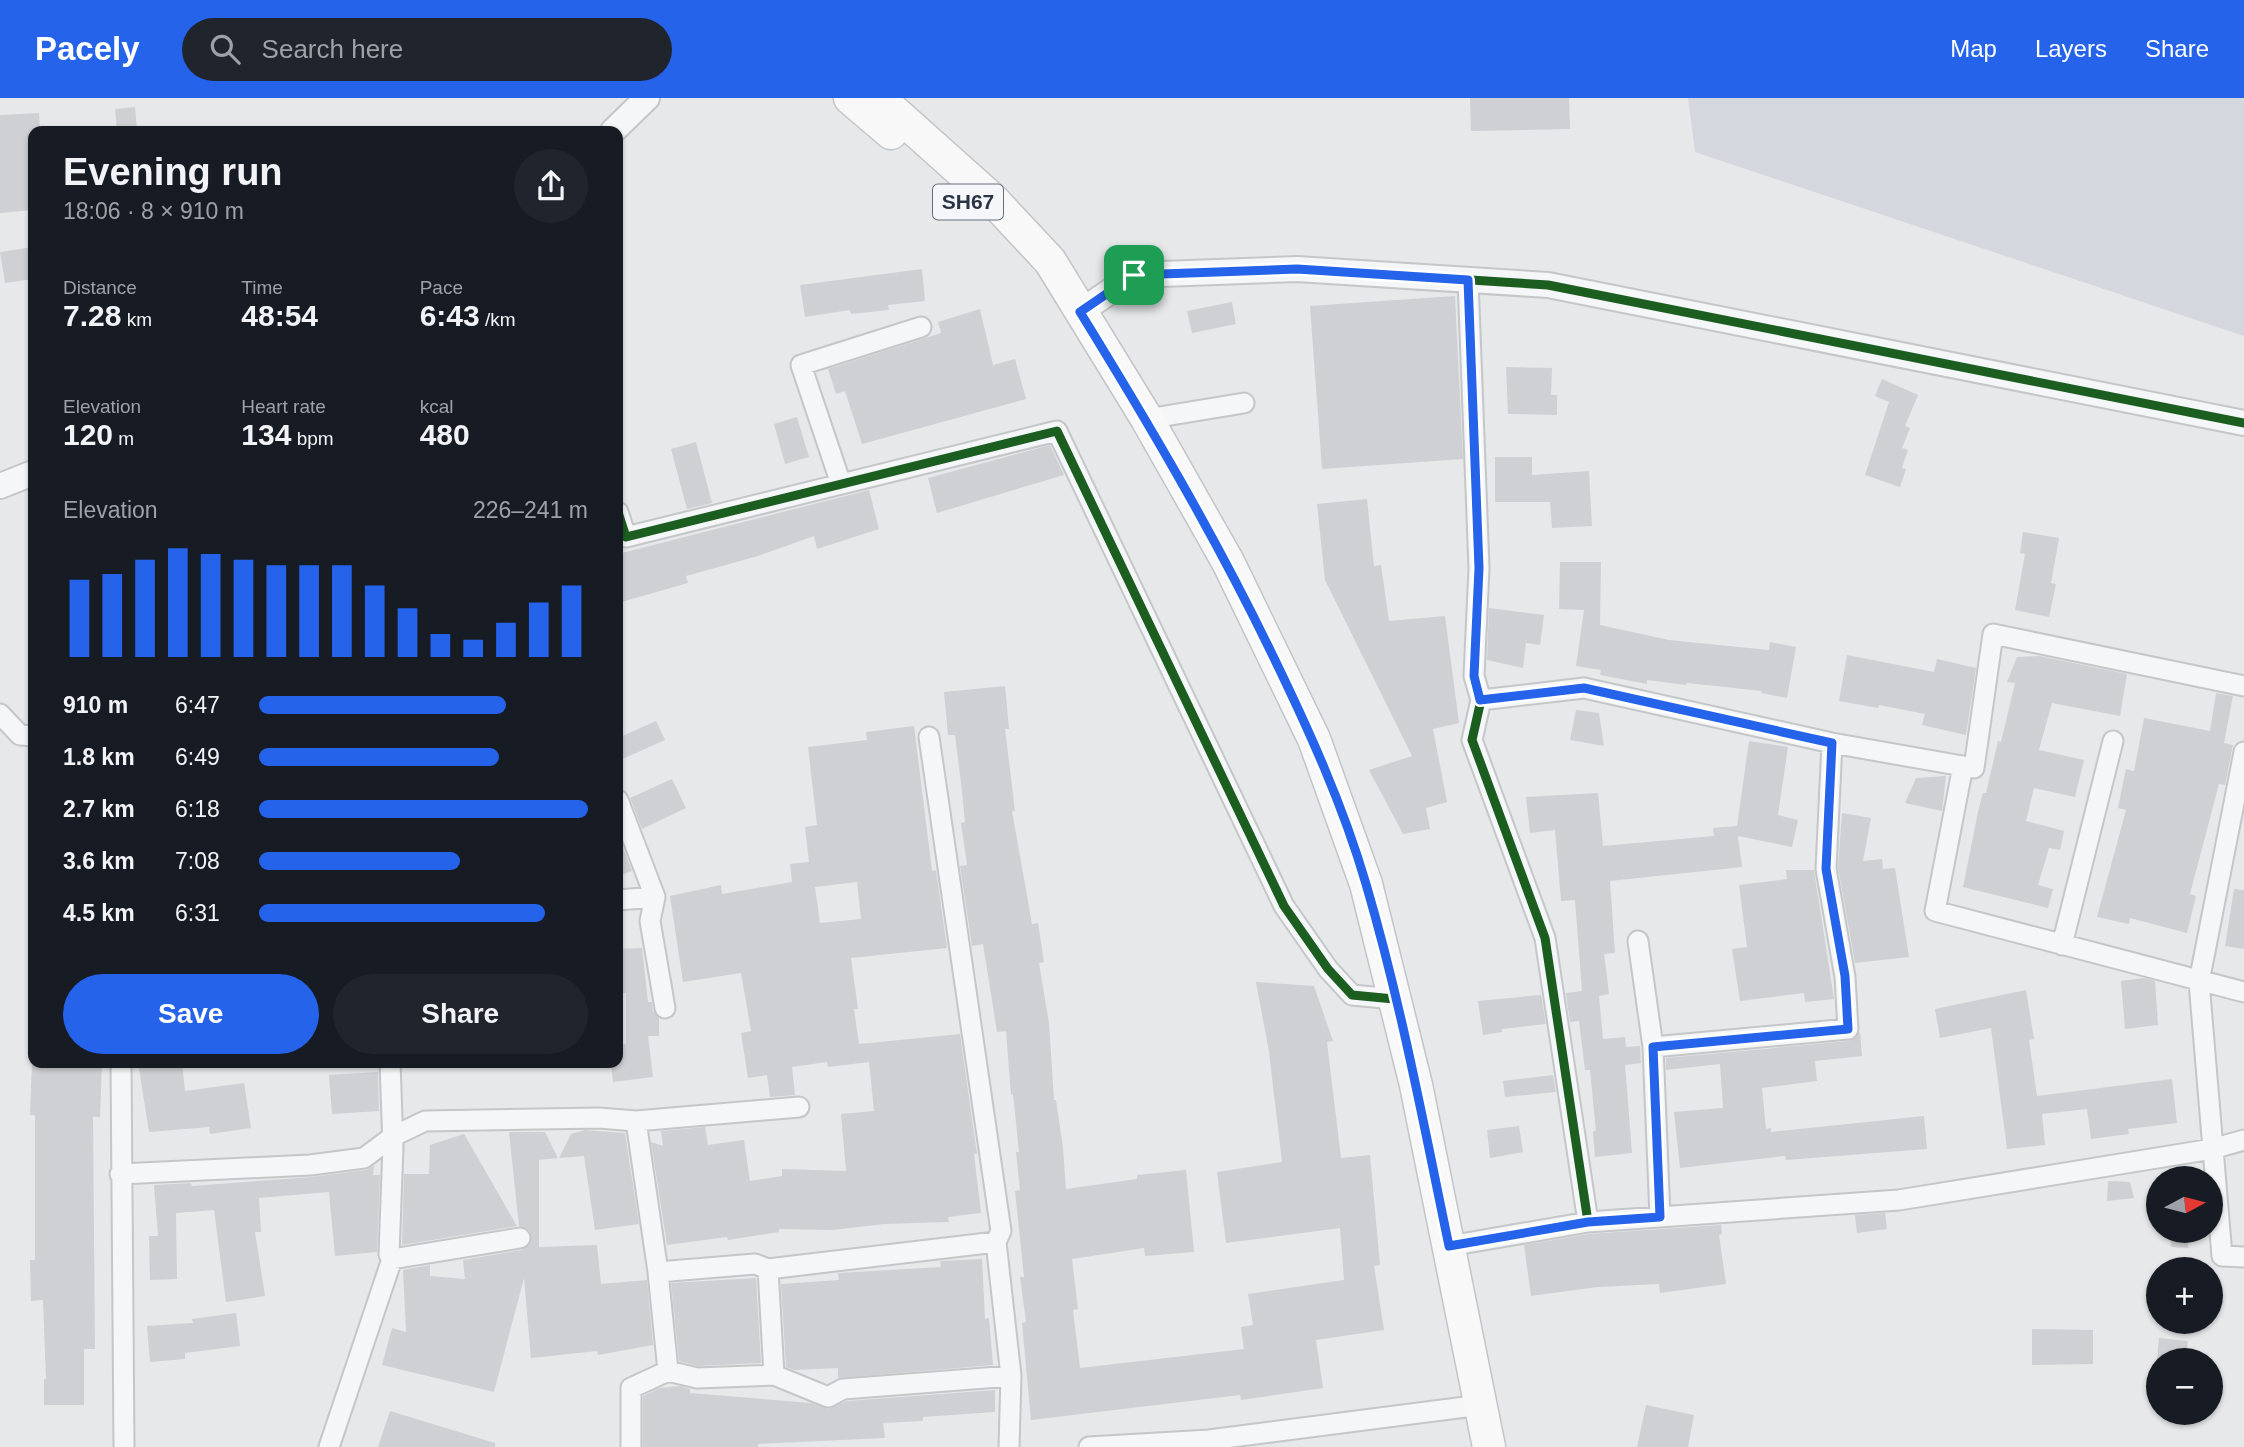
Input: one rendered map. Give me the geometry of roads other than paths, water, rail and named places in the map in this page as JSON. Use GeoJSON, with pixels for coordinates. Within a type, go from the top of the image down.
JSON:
{"type":"FeatureCollection","features":[{"type":"Feature","properties":{"kind":"main road","name":"SH67"},"geometry":{"type":"LineString","coordinates":[[850,98],[983,216],[1080,312]]}},
{"type":"Feature","properties":{"kind":"main road","name":"SH67"},"geometry":{"type":"LineString","coordinates":[[879,98],[993,200],[1050,261],[1147,419],[1228,562],[1314,739],[1366,884],[1449,1246],[1489,1447]]}},
{"type":"Feature","properties":{"kind":"street"},"geometry":{"type":"LineString","coordinates":[[600,126],[628,98]]}},
{"type":"Feature","properties":{"kind":"street"},"geometry":{"type":"LineString","coordinates":[[618,126],[647,98]]}},
{"type":"Feature","properties":{"kind":"street"},"geometry":{"type":"LineString","coordinates":[[1080,312],[1134,275],[1297,269],[1548,285],[2244,423]]}},
{"type":"Feature","properties":{"kind":"street"},"geometry":{"type":"LineString","coordinates":[[1468,280],[1479,568],[1474,676],[1480,700],[1472,740],[1545,938],[1588,1222]]}},
{"type":"Feature","properties":{"kind":"street"},"geometry":{"type":"LineString","coordinates":[[841,484],[801,365],[922,327]]}},
{"type":"Feature","properties":{"kind":"street"},"geometry":{"type":"LineString","coordinates":[[1147,419],[1244,403]]}},
{"type":"Feature","properties":{"kind":"street"},"geometry":{"type":"LineString","coordinates":[[623,528],[626,537],[1057,431],[1284,906],[1328,969],[1352,995],[1394,999]]}},
{"type":"Feature","properties":{"kind":"street"},"geometry":{"type":"LineString","coordinates":[[0,486],[28,475]]}},
{"type":"Feature","properties":{"kind":"street"},"geometry":{"type":"LineString","coordinates":[[1480,700],[1584,688],[1832,743],[1974,768],[1993,634],[2244,686]]}},
{"type":"Feature","properties":{"kind":"street"},"geometry":{"type":"LineString","coordinates":[[0,714],[20,735],[28,736]]}},
{"type":"Feature","properties":{"kind":"street"},"geometry":{"type":"LineString","coordinates":[[929,737],[1001,1231],[996,1242],[1011,1376],[1009,1447]]}},
{"type":"Feature","properties":{"kind":"street"},"geometry":{"type":"LineString","coordinates":[[2062,945],[2113,741]]}},
{"type":"Feature","properties":{"kind":"street"},"geometry":{"type":"LineString","coordinates":[[1653,1047],[1848,1029],[1845,976],[1826,869],[1832,743]]}},
{"type":"Feature","properties":{"kind":"street"},"geometry":{"type":"LineString","coordinates":[[2244,752],[2199,982],[2222,1256],[2244,1256]]}},
{"type":"Feature","properties":{"kind":"street"},"geometry":{"type":"LineString","coordinates":[[1963,766],[1935,911],[2244,992]]}},
{"type":"Feature","properties":{"kind":"street"},"geometry":{"type":"LineString","coordinates":[[623,813],[655,897],[650,921],[665,1008]]}},
{"type":"Feature","properties":{"kind":"street"},"geometry":{"type":"LineString","coordinates":[[623,900],[655,897]]}},
{"type":"Feature","properties":{"kind":"street"},"geometry":{"type":"LineString","coordinates":[[1638,942],[1653,1047],[1660,1217]]}},
{"type":"Feature","properties":{"kind":"street"},"geometry":{"type":"LineString","coordinates":[[121,1068],[124,1447]]}},
{"type":"Feature","properties":{"kind":"street"},"geometry":{"type":"LineString","coordinates":[[390,1068],[392,1137],[389,1254],[393,1259]]}},
{"type":"Feature","properties":{"kind":"street"},"geometry":{"type":"LineString","coordinates":[[120,1174],[310,1165],[364,1158],[392,1137],[425,1121],[599,1118],[636,1121],[799,1107]]}},
{"type":"Feature","properties":{"kind":"street"},"geometry":{"type":"LineString","coordinates":[[636,1121],[658,1272],[668,1371]]}},
{"type":"Feature","properties":{"kind":"street"},"geometry":{"type":"LineString","coordinates":[[1449,1246],[1588,1222],[1899,1200],[2213,1149],[2244,1140]]}},
{"type":"Feature","properties":{"kind":"street"},"geometry":{"type":"LineString","coordinates":[[393,1259],[520,1238]]}},
{"type":"Feature","properties":{"kind":"street"},"geometry":{"type":"LineString","coordinates":[[658,1272],[755,1264],[768,1269],[996,1242]]}},
{"type":"Feature","properties":{"kind":"street"},"geometry":{"type":"LineString","coordinates":[[329,1447],[393,1259]]}},
{"type":"Feature","properties":{"kind":"street"},"geometry":{"type":"LineString","coordinates":[[768,1269],[774,1375]]}},
{"type":"Feature","properties":{"kind":"street"},"geometry":{"type":"LineString","coordinates":[[631,1447],[631,1388],[668,1371],[697,1378],[774,1375],[828,1396],[843,1389],[1011,1376]]}},
{"type":"Feature","properties":{"kind":"street"},"geometry":{"type":"LineString","coordinates":[[1089,1447],[1209,1440],[1481,1405]]}}]}
